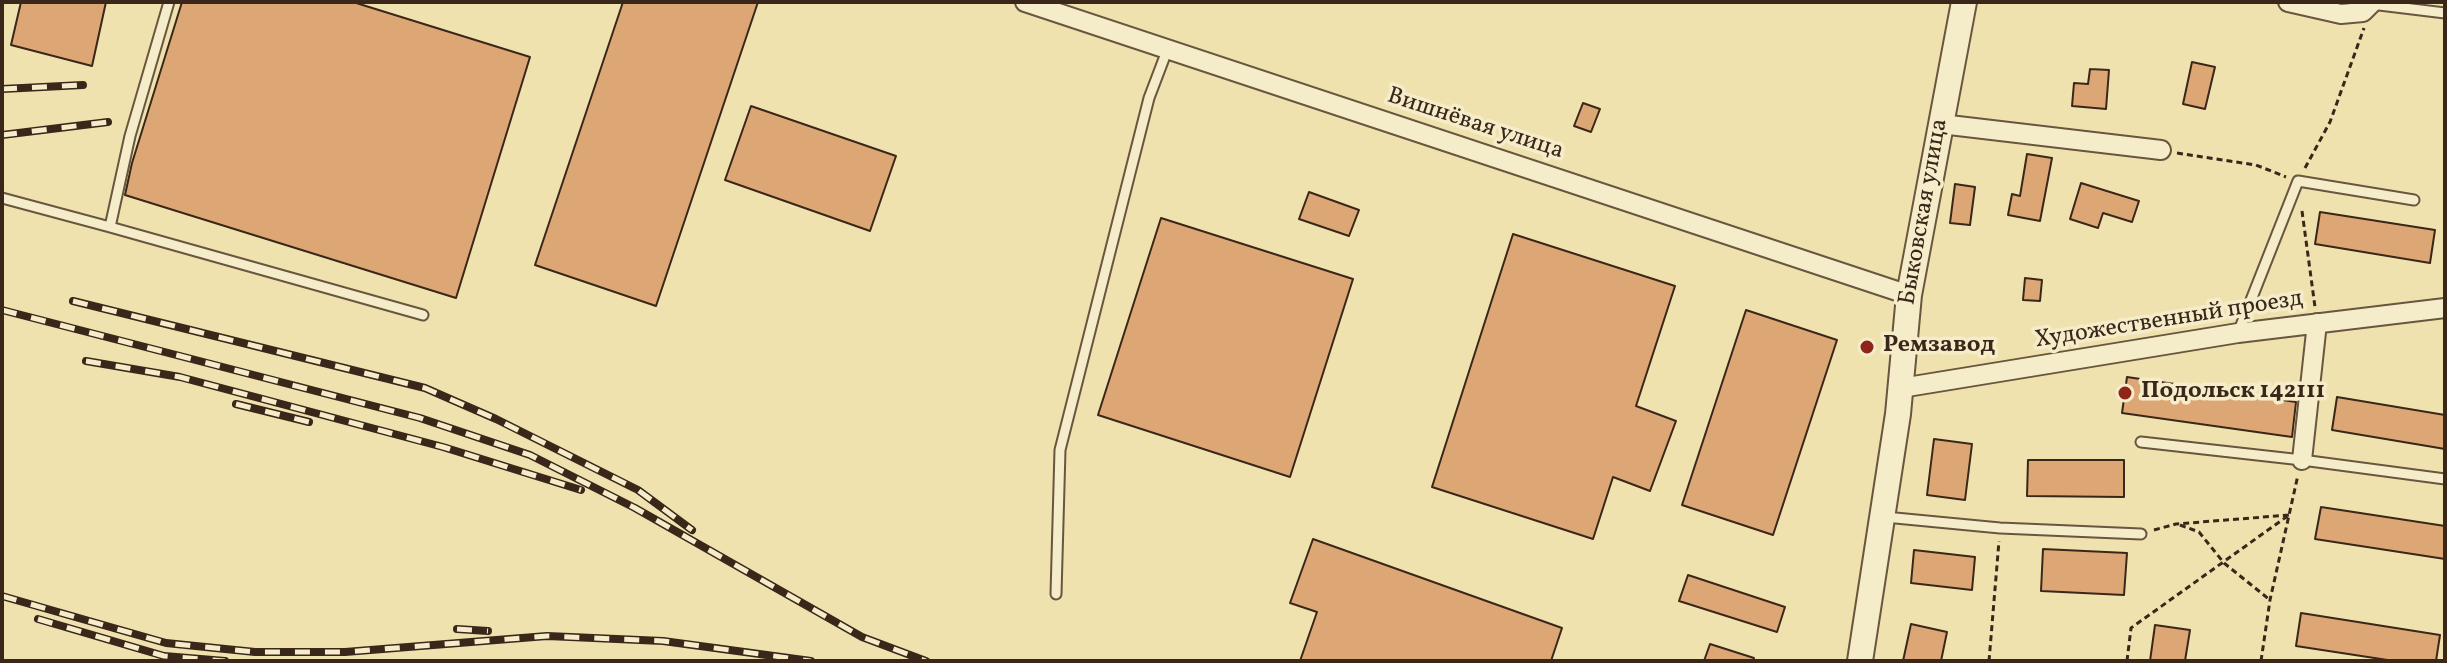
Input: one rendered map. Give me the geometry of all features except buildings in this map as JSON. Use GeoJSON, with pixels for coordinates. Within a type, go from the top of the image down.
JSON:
{"type":"FeatureCollection","features":[{"type":"Feature","properties":{"kind":"street","name":"Вишнёвая улица"},"geometry":{"type":"LineString","coordinates":[[1025,2],[1909,295]]}},
{"type":"Feature","properties":{"kind":"street","name":"Быковская улица"},"geometry":{"type":"LineString","coordinates":[[1860,661],[1884,517],[1901,388],[1909,295],[1964,2]]}},
{"type":"Feature","properties":{"kind":"street"},"geometry":{"type":"LineString","coordinates":[[2288,2],[2341,14],[2369,6]]}},
{"type":"Feature","properties":{"kind":"street"},"geometry":{"type":"LineString","coordinates":[[1941,124],[2161,150]]}},
{"type":"Feature","properties":{"kind":"street","name":"Художественный проезд"},"geometry":{"type":"LineString","coordinates":[[1901,388],[2238,333],[2445,308]]}},
{"type":"Feature","properties":{"kind":"street"},"geometry":{"type":"LineString","coordinates":[[2302,460],[2317,323]]}},
{"type":"Feature","properties":{"kind":"lane"},"geometry":{"type":"LineString","coordinates":[[110,227],[130,136],[169,2]]}},
{"type":"Feature","properties":{"kind":"lane"},"geometry":{"type":"LineString","coordinates":[[2369,6],[2445,13]]}},
{"type":"Feature","properties":{"kind":"lane"},"geometry":{"type":"LineString","coordinates":[[1056,594],[1060,450],[1149,98],[1168,48]]}},
{"type":"Feature","properties":{"kind":"lane"},"geometry":{"type":"LineString","coordinates":[[2238,333],[2298,181],[2414,200]]}},
{"type":"Feature","properties":{"kind":"lane"},"geometry":{"type":"LineString","coordinates":[[2,198],[423,315]]}},
{"type":"Feature","properties":{"kind":"lane"},"geometry":{"type":"LineString","coordinates":[[2141,442],[2445,479]]}},
{"type":"Feature","properties":{"kind":"lane"},"geometry":{"type":"LineString","coordinates":[[1884,517],[2000,528],[2141,534]]}},
{"type":"Feature","properties":{"kind":"path"},"geometry":{"type":"LineString","coordinates":[[2317,323],[2298,181],[2330,122],[2369,6]]}},
{"type":"Feature","properties":{"kind":"path"},"geometry":{"type":"LineString","coordinates":[[2161,150],[2256,165],[2298,181]]}},
{"type":"Feature","properties":{"kind":"path"},"geometry":{"type":"LineString","coordinates":[[2261,661],[2270,600],[2302,460]]}},
{"type":"Feature","properties":{"kind":"path"},"geometry":{"type":"LineString","coordinates":[[2141,534],[2176,524],[2289,515]]}},
{"type":"Feature","properties":{"kind":"path"},"geometry":{"type":"LineString","coordinates":[[2127,661],[2131,628],[2289,515]]}},
{"type":"Feature","properties":{"kind":"path"},"geometry":{"type":"LineString","coordinates":[[2176,524],[2199,532],[2224,563],[2270,600]]}},
{"type":"Feature","properties":{"kind":"path"},"geometry":{"type":"LineString","coordinates":[[1989,661],[2000,528]]}},
{"type":"Feature","properties":{"kind":"railway"},"geometry":{"type":"LineString","coordinates":[[2,89],[83,85]]}},
{"type":"Feature","properties":{"kind":"railway"},"geometry":{"type":"LineString","coordinates":[[2,135],[108,122]]}},
{"type":"Feature","properties":{"kind":"railway"},"geometry":{"type":"LineString","coordinates":[[73,301],[425,388],[496,419],[638,490],[692,530]]}},
{"type":"Feature","properties":{"kind":"railway"},"geometry":{"type":"LineString","coordinates":[[2,310],[420,418],[530,455],[635,508],[862,637],[926,661]]}},
{"type":"Feature","properties":{"kind":"railway"},"geometry":{"type":"LineString","coordinates":[[86,361],[180,377],[443,447],[581,490]]}},
{"type":"Feature","properties":{"kind":"railway"},"geometry":{"type":"LineString","coordinates":[[236,404],[309,422]]}},
{"type":"Feature","properties":{"kind":"railway"},"geometry":{"type":"LineString","coordinates":[[2,596],[166,643],[255,652],[345,652],[547,636],[663,641],[811,661]]}},
{"type":"Feature","properties":{"kind":"railway"},"geometry":{"type":"LineString","coordinates":[[38,619],[164,656],[225,661]]}},
{"type":"Feature","properties":{"kind":"railway"},"geometry":{"type":"LineString","coordinates":[[457,629],[488,631]]}},
{"type":"Feature","properties":{"kind":"place","name":"Ремзавод"},"geometry":{"type":"Point","coordinates":[1867,347]}},
{"type":"Feature","properties":{"kind":"place","name":"Подольск 142111"},"geometry":{"type":"Point","coordinates":[2125,393]}}]}
